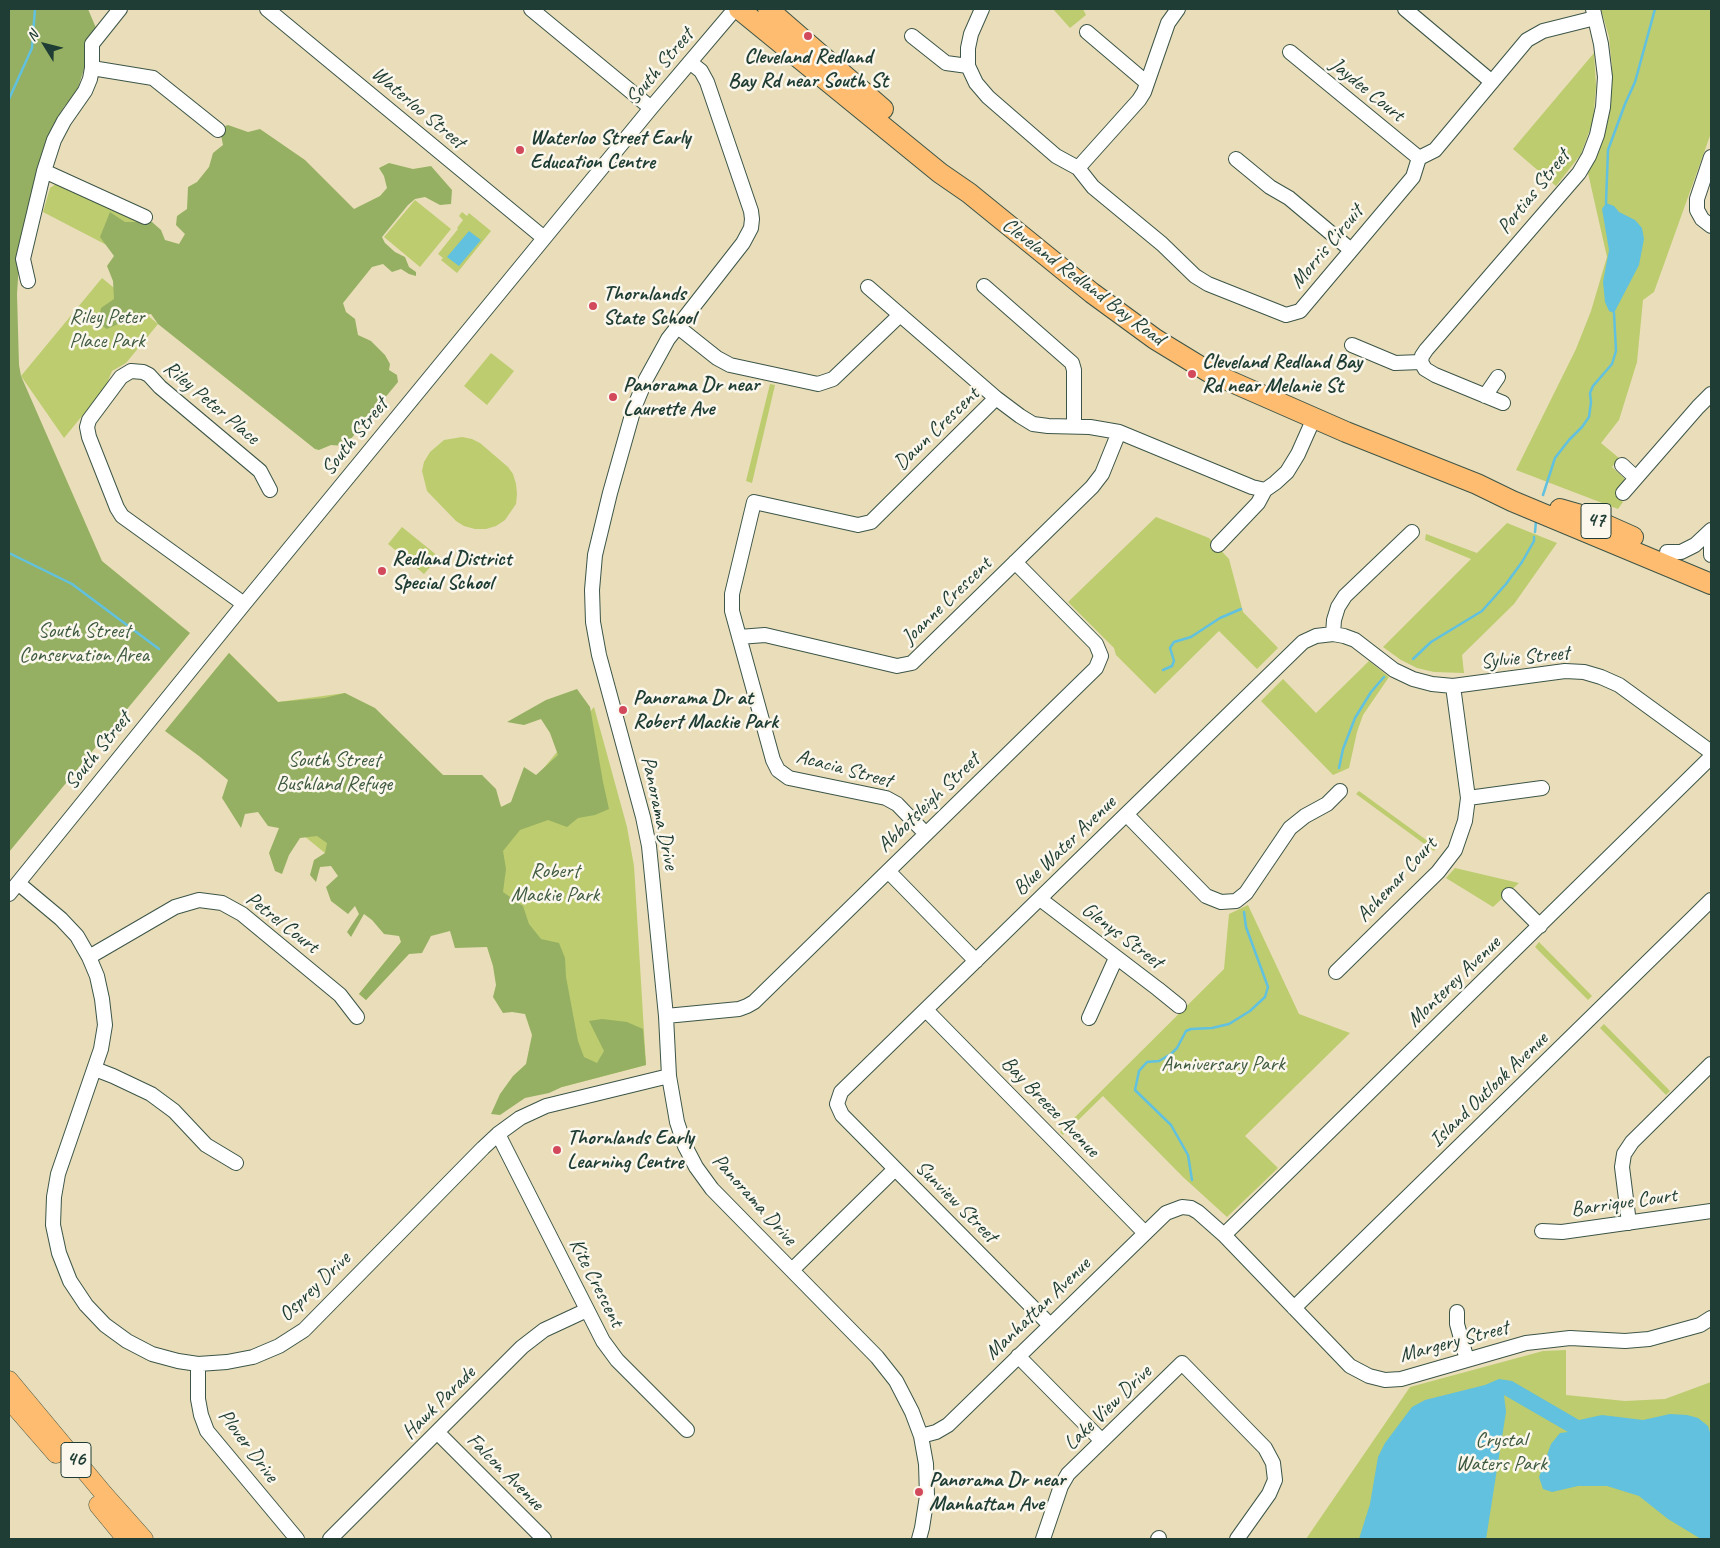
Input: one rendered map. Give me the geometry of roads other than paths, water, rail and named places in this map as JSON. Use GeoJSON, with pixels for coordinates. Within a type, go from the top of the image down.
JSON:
{"type":"FeatureCollection","features":[{"type":"Feature","properties":{"kind":"highway","name":"Cleveland Redland Bay Road"},"geometry":{"type":"LineString","coordinates":[[737,9],[940,173],[969,192]]}},
{"type":"Feature","properties":{"kind":"highway","name":"Cleveland Redland Bay Road"},"geometry":{"type":"LineString","coordinates":[[768,9],[902,126],[969,192],[1092,294],[1156,339],[1209,372],[1314,418],[1477,484],[1512,501],[1711,584]]}},
{"type":"Feature","properties":{"kind":"highway","name":"Cleveland Redland Bay Road"},"geometry":{"type":"LineString","coordinates":[[1477,484],[1588,517],[1711,570]]}},
{"type":"Feature","properties":{"kind":"highway"},"geometry":{"type":"LineString","coordinates":[[1588,517],[1585,524],[1588,528],[1620,541],[1648,557]]}},
{"type":"Feature","properties":{"kind":"main road","name":"46"},"geometry":{"type":"LineString","coordinates":[[9,1380],[144,1539]]}},
{"type":"Feature","properties":{"kind":"main road","name":"46"},"geometry":{"type":"LineString","coordinates":[[9,1400],[126,1539]]}},
{"type":"Feature","properties":{"kind":"street"},"geometry":{"type":"LineString","coordinates":[[28,281],[23,259],[44,171],[54,140],[64,121],[85,91],[92,68],[92,44],[120,9]]}},
{"type":"Feature","properties":{"kind":"street","name":"Waterloo Street"},"geometry":{"type":"LineString","coordinates":[[267,9],[544,238]]}},
{"type":"Feature","properties":{"kind":"street"},"geometry":{"type":"LineString","coordinates":[[531,9],[651,108]]}},
{"type":"Feature","properties":{"kind":"street","name":"South Street"},"geometry":{"type":"LineString","coordinates":[[9,894],[544,238],[651,108],[737,9]]}},
{"type":"Feature","properties":{"kind":"street"},"geometry":{"type":"LineString","coordinates":[[912,36],[946,63],[968,66],[968,48],[971,34],[982,9]]}},
{"type":"Feature","properties":{"kind":"street"},"geometry":{"type":"LineString","coordinates":[[1078,168],[1139,100],[1148,82],[1168,23],[1178,9]]}},
{"type":"Feature","properties":{"kind":"street"},"geometry":{"type":"LineString","coordinates":[[1405,9],[1492,82]]}},
{"type":"Feature","properties":{"kind":"street"},"geometry":{"type":"LineString","coordinates":[[1420,158],[1436,150],[1527,40],[1543,31],[1594,14]]}},
{"type":"Feature","properties":{"kind":"street","name":"Portias Street"},"geometry":{"type":"LineString","coordinates":[[1421,362],[1426,350],[1570,183],[1589,156],[1597,135],[1603,107],[1605,77],[1602,44],[1594,14]]}},
{"type":"Feature","properties":{"kind":"street"},"geometry":{"type":"LineString","coordinates":[[1087,32],[1148,82]]}},
{"type":"Feature","properties":{"kind":"street","name":"Jaydee Court"},"geometry":{"type":"LineString","coordinates":[[1290,52],[1420,158]]}},
{"type":"Feature","properties":{"kind":"street","name":"Panorama Drive"},"geometry":{"type":"LineString","coordinates":[[691,63],[701,71],[707,82],[752,218],[751,228],[743,243],[660,352],[634,408],[610,493],[596,555],[592,590],[593,622],[599,655],[644,817],[649,846],[666,1016],[669,1076],[677,1122],[685,1146],[696,1167],[712,1189],[877,1357],[896,1381],[912,1412],[921,1436],[926,1464],[927,1496],[919,1539]]}},
{"type":"Feature","properties":{"kind":"street","name":"Morris Circuit"},"geometry":{"type":"LineString","coordinates":[[968,66],[976,83],[988,97],[1056,156],[1078,168],[1093,187],[1162,244],[1195,276],[1208,284],[1286,315],[1300,311],[1413,176],[1420,158]]}},
{"type":"Feature","properties":{"kind":"street"},"geometry":{"type":"LineString","coordinates":[[92,68],[153,78],[218,130]]}},
{"type":"Feature","properties":{"kind":"street"},"geometry":{"type":"LineString","coordinates":[[1711,157],[1697,199],[1697,210],[1702,219],[1711,226]]}},
{"type":"Feature","properties":{"kind":"street"},"geometry":{"type":"LineString","coordinates":[[1236,159],[1270,187],[1289,198],[1351,250]]}},
{"type":"Feature","properties":{"kind":"street"},"geometry":{"type":"LineString","coordinates":[[44,171],[145,217]]}},
{"type":"Feature","properties":{"kind":"street"},"geometry":{"type":"LineString","coordinates":[[984,286],[1072,363],[1074,370],[1074,426]]}},
{"type":"Feature","properties":{"kind":"street"},"geometry":{"type":"LineString","coordinates":[[868,287],[996,398]]}},
{"type":"Feature","properties":{"kind":"street"},"geometry":{"type":"LineString","coordinates":[[678,327],[730,365],[818,384],[833,379],[900,315]]}},
{"type":"Feature","properties":{"kind":"street"},"geometry":{"type":"LineString","coordinates":[[1352,345],[1395,363],[1421,362],[1425,369],[1435,375],[1503,403]]}},
{"type":"Feature","properties":{"kind":"street","name":"Riley Peter Place"},"geometry":{"type":"LineString","coordinates":[[244,604],[122,516],[117,508],[89,436],[87,427],[89,420],[121,377],[131,371],[143,372],[260,471],[270,490]]}},
{"type":"Feature","properties":{"kind":"street"},"geometry":{"type":"LineString","coordinates":[[1485,396],[1498,377]]}},
{"type":"Feature","properties":{"kind":"street"},"geometry":{"type":"LineString","coordinates":[[1623,493],[1711,394]]}},
{"type":"Feature","properties":{"kind":"street","name":"Dawn Crescent"},"geometry":{"type":"LineString","coordinates":[[754,502],[858,525],[871,522],[996,398],[1033,424],[1090,426],[1119,432],[1252,487],[1265,490]]}},
{"type":"Feature","properties":{"kind":"street"},"geometry":{"type":"LineString","coordinates":[[1218,544],[1258,503],[1265,490],[1287,472],[1298,454],[1314,418]]}},
{"type":"Feature","properties":{"kind":"street","name":"Joanne Crescent"},"geometry":{"type":"LineString","coordinates":[[739,637],[764,634],[897,666],[912,663],[1092,487],[1102,474],[1119,432]]}},
{"type":"Feature","properties":{"kind":"street"},"geometry":{"type":"LineString","coordinates":[[1622,465],[1636,478]]}},
{"type":"Feature","properties":{"kind":"street","name":"Acacia Street"},"geometry":{"type":"LineString","coordinates":[[754,502],[732,594],[732,611],[773,760],[778,770],[788,778],[886,798],[897,804],[926,834]]}},
{"type":"Feature","properties":{"kind":"street"},"geometry":{"type":"LineString","coordinates":[[1667,552],[1681,552],[1695,545],[1711,530]]}},
{"type":"Feature","properties":{"kind":"street"},"geometry":{"type":"LineString","coordinates":[[1333,634],[1334,620],[1338,607],[1345,596],[1412,532]]}},
{"type":"Feature","properties":{"kind":"street"},"geometry":{"type":"LineString","coordinates":[[1711,544],[1711,555]]}},
{"type":"Feature","properties":{"kind":"street","name":"Abbotsleigh Street"},"geometry":{"type":"LineString","coordinates":[[666,1016],[739,1009],[754,1002],[1096,668],[1100,656],[1096,644],[1015,562]]}},
{"type":"Feature","properties":{"kind":"street","name":"Sylvie Street"},"geometry":{"type":"LineString","coordinates":[[1333,634],[1355,640],[1394,670],[1413,679],[1432,684],[1454,686],[1565,671],[1584,672],[1601,677],[1619,685],[1711,752]]}},
{"type":"Feature","properties":{"kind":"street","name":"Blue Water Avenue"},"geometry":{"type":"LineString","coordinates":[[837,1104],[841,1092],[1303,642],[1316,636],[1333,634]]}},
{"type":"Feature","properties":{"kind":"street","name":"Achemar Court"},"geometry":{"type":"LineString","coordinates":[[1336,972],[1444,865],[1455,850],[1465,822],[1468,798],[1454,686]]}},
{"type":"Feature","properties":{"kind":"street","name":"Monterey Avenue"},"geometry":{"type":"LineString","coordinates":[[1224,1235],[1711,757]]}},
{"type":"Feature","properties":{"kind":"street"},"geometry":{"type":"LineString","coordinates":[[1468,798],[1542,788]]}},
{"type":"Feature","properties":{"kind":"street"},"geometry":{"type":"LineString","coordinates":[[1127,815],[1206,896],[1221,902],[1236,901],[1246,893],[1290,828],[1305,816],[1327,804],[1340,791]]}},
{"type":"Feature","properties":{"kind":"street"},"geometry":{"type":"LineString","coordinates":[[888,871],[976,961]]}},
{"type":"Feature","properties":{"kind":"street","name":"Osprey Drive"},"geometry":{"type":"LineString","coordinates":[[18,883],[61,919],[77,936],[97,976],[105,1025],[95,1069],[58,1174],[54,1197],[53,1225],[59,1253],[70,1281],[86,1304],[105,1325],[127,1341],[152,1354],[198,1364],[228,1362],[253,1357],[279,1346],[304,1330],[498,1134],[520,1118],[546,1106],[669,1076]]}},
{"type":"Feature","properties":{"kind":"street"},"geometry":{"type":"LineString","coordinates":[[1510,895],[1540,926]]}},
{"type":"Feature","properties":{"kind":"street","name":"Glenys Street"},"geometry":{"type":"LineString","coordinates":[[1040,899],[1179,1006]]}},
{"type":"Feature","properties":{"kind":"street","name":"Petrel Court"},"geometry":{"type":"LineString","coordinates":[[89,957],[175,907],[199,900],[222,902],[242,914],[340,995],[357,1017]]}},
{"type":"Feature","properties":{"kind":"street","name":"Island Outlook Avenue"},"geometry":{"type":"LineString","coordinates":[[1294,1308],[1711,900]]}},
{"type":"Feature","properties":{"kind":"street"},"geometry":{"type":"LineString","coordinates":[[1089,1018],[1116,958]]}},
{"type":"Feature","properties":{"kind":"street","name":"Bay Breeze Avenue"},"geometry":{"type":"LineString","coordinates":[[926,1010],[1145,1233]]}},
{"type":"Feature","properties":{"kind":"street"},"geometry":{"type":"LineString","coordinates":[[1629,1223],[1622,1167],[1624,1154],[1632,1142],[1711,1064]]}},
{"type":"Feature","properties":{"kind":"street"},"geometry":{"type":"LineString","coordinates":[[95,1069],[151,1094],[174,1111],[206,1145],[236,1163]]}},
{"type":"Feature","properties":{"kind":"street","name":"Sunview Street"},"geometry":{"type":"LineString","coordinates":[[837,1104],[842,1115],[1050,1325]]}},
{"type":"Feature","properties":{"kind":"street","name":"Kite Crescent"},"geometry":{"type":"LineString","coordinates":[[498,1134],[603,1341],[617,1360],[687,1430]]}},
{"type":"Feature","properties":{"kind":"street"},"geometry":{"type":"LineString","coordinates":[[792,1270],[895,1169]]}},
{"type":"Feature","properties":{"kind":"street","name":"Margery Street"},"geometry":{"type":"LineString","coordinates":[[1182,1207],[1191,1208],[1198,1212],[1224,1235],[1350,1366],[1368,1376],[1385,1380],[1401,1379],[1544,1340],[1570,1338],[1625,1341],[1649,1339],[1700,1325],[1711,1318]]}},
{"type":"Feature","properties":{"kind":"street","name":"Manhattan Avenue"},"geometry":{"type":"LineString","coordinates":[[921,1436],[936,1432],[948,1425],[1166,1213],[1182,1207]]}},
{"type":"Feature","properties":{"kind":"street","name":"Barrique Court"},"geometry":{"type":"LineString","coordinates":[[1542,1231],[1562,1232],[1711,1211]]}},
{"type":"Feature","properties":{"kind":"street","name":"Hawk Parade"},"geometry":{"type":"LineString","coordinates":[[330,1539],[522,1347],[544,1330],[587,1310]]}},
{"type":"Feature","properties":{"kind":"street"},"geometry":{"type":"LineString","coordinates":[[1457,1312],[1456,1324],[1467,1360]]}},
{"type":"Feature","properties":{"kind":"street"},"geometry":{"type":"LineString","coordinates":[[1018,1356],[1102,1441]]}},
{"type":"Feature","properties":{"kind":"street","name":"Lake View Drive"},"geometry":{"type":"LineString","coordinates":[[1044,1539],[1061,1486],[1068,1474],[1182,1363],[1265,1448],[1273,1463],[1274,1480],[1269,1494],[1237,1539]]}},
{"type":"Feature","properties":{"kind":"street","name":"Plover Drive"},"geometry":{"type":"LineString","coordinates":[[198,1364],[198,1399],[207,1431],[297,1539]]}},
{"type":"Feature","properties":{"kind":"street","name":"Falcon Avenue"},"geometry":{"type":"LineString","coordinates":[[438,1432],[544,1539]]}},
{"type":"Feature","properties":{"kind":"water"},"geometry":{"type":"Polygon","coordinates":[[[1606,203],[1635,220],[1642,228],[1644,239],[1639,265],[1614,313],[1609,311],[1605,302],[1603,282],[1609,250],[1602,209],[1606,203]]]}},
{"type":"Feature","properties":{"kind":"water"},"geometry":{"type":"Polygon","coordinates":[[[469,231],[481,240],[459,266],[447,257],[469,231]]]}},
{"type":"Feature","properties":{"kind":"water"},"geometry":{"type":"Polygon","coordinates":[[[1499,1379],[1512,1381],[1579,1420],[1602,1415],[1643,1420],[1670,1414],[1698,1418],[1708,1426],[1711,1436],[1711,1539],[1701,1539],[1668,1519],[1639,1496],[1607,1486],[1578,1486],[1552,1492],[1543,1489],[1539,1477],[1551,1444],[1560,1433],[1568,1432],[1504,1395],[1506,1412],[1486,1539],[1359,1539],[1370,1504],[1378,1457],[1385,1443],[1412,1407],[1425,1400],[1485,1385],[1499,1379]]]}},
{"type":"Feature","properties":{"kind":"waterway"},"geometry":{"type":"LineString","coordinates":[[9,99],[32,48],[35,9]]}},
{"type":"Feature","properties":{"kind":"waterway"},"geometry":{"type":"LineString","coordinates":[[1606,203],[1608,150],[1635,82],[1655,9]]}},
{"type":"Feature","properties":{"kind":"waterway"},"geometry":{"type":"LineString","coordinates":[[1543,495],[1555,458],[1589,417],[1590,393],[1593,386],[1612,364],[1616,351],[1614,313]]}},
{"type":"Feature","properties":{"kind":"waterway"},"geometry":{"type":"LineString","coordinates":[[1535,532],[1536,521]]}},
{"type":"Feature","properties":{"kind":"waterway"},"geometry":{"type":"LineString","coordinates":[[1413,659],[1431,642],[1482,611],[1506,584],[1522,562],[1534,541],[1534,537]]}},
{"type":"Feature","properties":{"kind":"waterway"},"geometry":{"type":"LineString","coordinates":[[9,553],[72,584],[159,649]]}},
{"type":"Feature","properties":{"kind":"waterway"},"geometry":{"type":"LineString","coordinates":[[1163,670],[1172,666],[1174,661],[1170,648],[1174,642],[1191,637],[1220,618],[1241,609]]}},
{"type":"Feature","properties":{"kind":"waterway"},"geometry":{"type":"LineString","coordinates":[[1339,768],[1343,749],[1355,718],[1371,692],[1384,677]]}},
{"type":"Feature","properties":{"kind":"waterway"},"geometry":{"type":"LineString","coordinates":[[1192,1180],[1188,1155],[1171,1125],[1135,1090],[1139,1071],[1147,1062],[1159,1061],[1171,1054],[1177,1048],[1186,1031],[1229,1024],[1250,1011],[1265,997],[1268,987],[1246,927],[1244,912]]}},
{"type":"Feature","properties":{"kind":"place","name":"Cleveland Redland Bay Rd near South St"},"geometry":{"type":"Point","coordinates":[808,36]}},
{"type":"Feature","properties":{"kind":"place","name":"Waterloo Street Early Education Centre"},"geometry":{"type":"Point","coordinates":[520,150]}},
{"type":"Feature","properties":{"kind":"place","name":"Thornlands State School"},"geometry":{"type":"Point","coordinates":[593,306]}},
{"type":"Feature","properties":{"kind":"place","name":"Cleveland Redland Bay Rd near Melanie St"},"geometry":{"type":"Point","coordinates":[1192,374]}},
{"type":"Feature","properties":{"kind":"place","name":"Panorama Dr near Laurette Ave"},"geometry":{"type":"Point","coordinates":[613,397]}},
{"type":"Feature","properties":{"kind":"place","name":"Redland District Special School"},"geometry":{"type":"Point","coordinates":[382,571]}},
{"type":"Feature","properties":{"kind":"place","name":"Panorama Dr at Robert Mackie Park"},"geometry":{"type":"Point","coordinates":[623,710]}},
{"type":"Feature","properties":{"kind":"place","name":"Thornlands Early Learning Centre"},"geometry":{"type":"Point","coordinates":[557,1150]}},
{"type":"Feature","properties":{"kind":"place","name":"Panorama Dr near Manhattan Ave"},"geometry":{"type":"Point","coordinates":[919,1492]}},
{"type":"Feature","properties":{"kind":"park label","name":"Riley Peter Place Park"},"geometry":{"type":"Point","coordinates":[107,329]}},
{"type":"Feature","properties":{"kind":"park label","name":"South Street Conservation Area"},"geometry":{"type":"Point","coordinates":[84,643]}},
{"type":"Feature","properties":{"kind":"park label","name":"South Street Bushland Refuge"},"geometry":{"type":"Point","coordinates":[334,772]}},
{"type":"Feature","properties":{"kind":"park label","name":"Robert Mackie Park"},"geometry":{"type":"Point","coordinates":[555,883]}},
{"type":"Feature","properties":{"kind":"park label","name":"Anniversary Park"},"geometry":{"type":"Point","coordinates":[1223,1064]}},
{"type":"Feature","properties":{"kind":"park label","name":"Crystal Waters Park"},"geometry":{"type":"Point","coordinates":[1501,1452]}}]}
